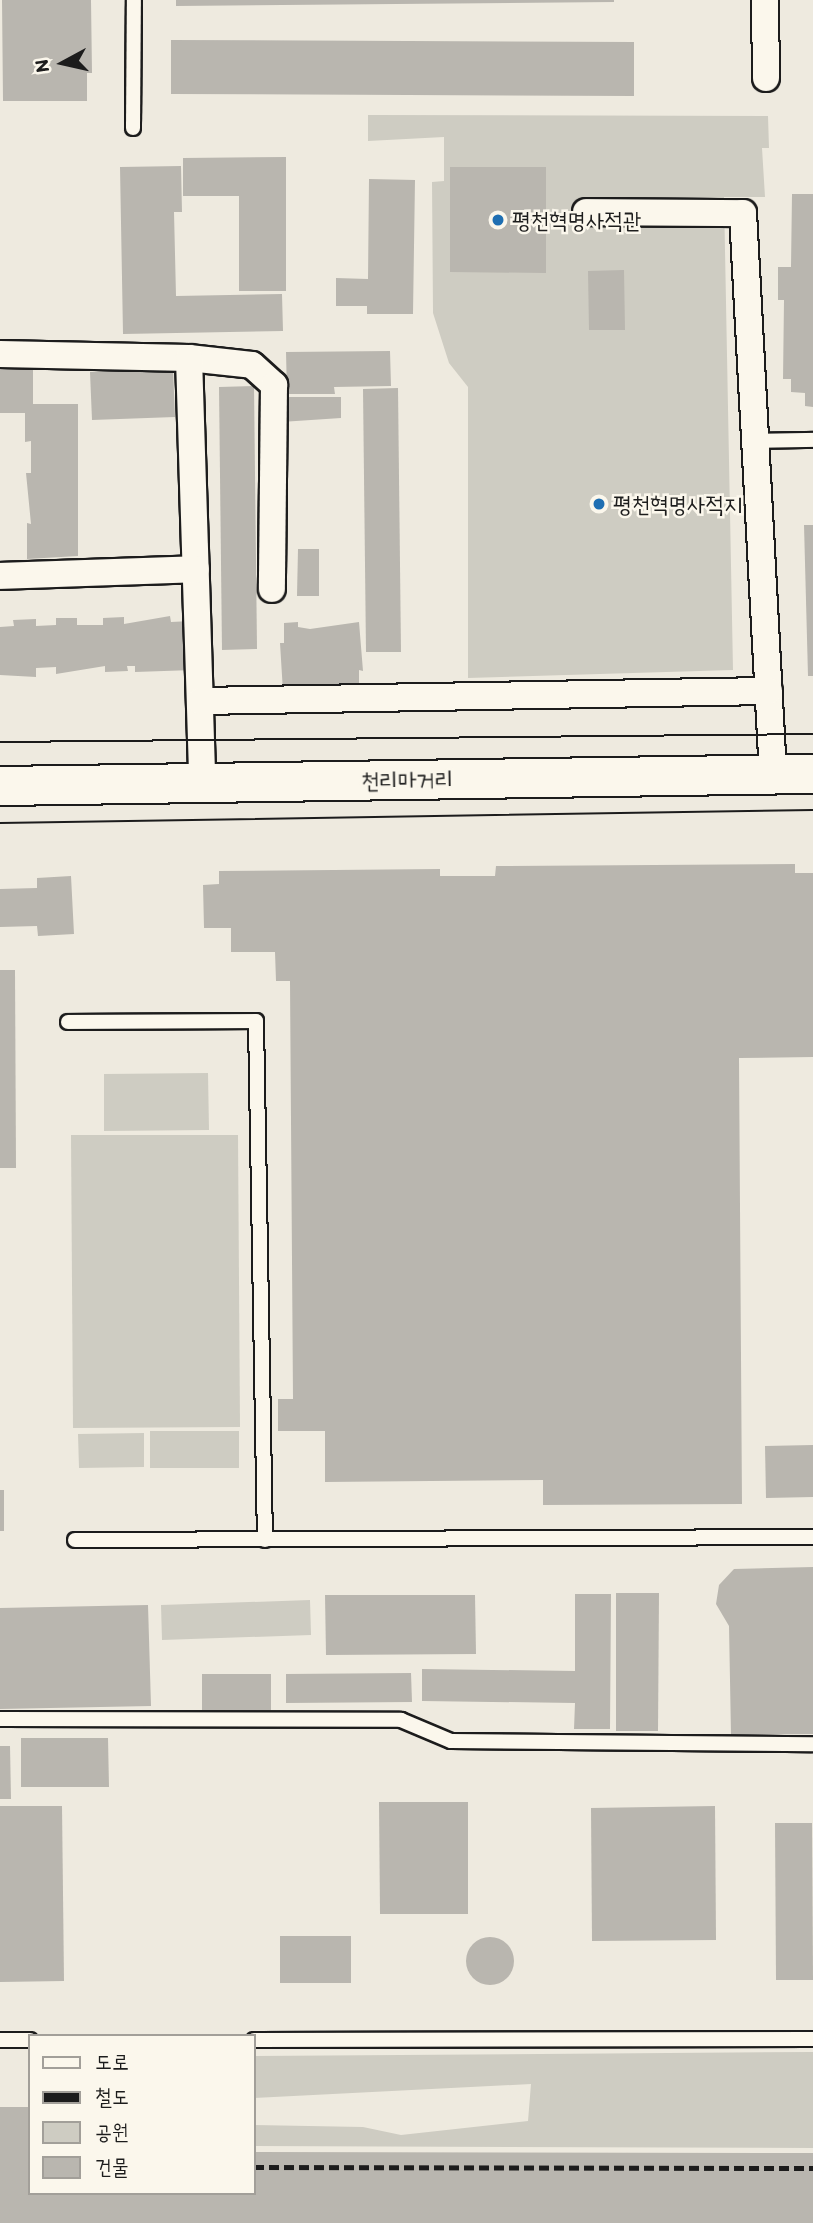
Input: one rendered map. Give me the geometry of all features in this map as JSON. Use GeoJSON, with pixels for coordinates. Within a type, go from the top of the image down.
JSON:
{"type":"FeatureCollection","features":[{"type":"Feature","properties":{"kind":"highway","name":"천리마거리"},"geometry":{"type":"LineString","coordinates":[[0,786],[813,774]]}},
{"type":"Feature","properties":{"kind":"street"},"geometry":{"type":"LineString","coordinates":[[765,0],[765,78]]}},
{"type":"Feature","properties":{"kind":"street"},"geometry":{"type":"LineString","coordinates":[[586,212],[743,213],[773,775]]}},
{"type":"Feature","properties":{"kind":"street"},"geometry":{"type":"LineString","coordinates":[[0,354],[189,359],[252,365],[274,385],[272,589]]}},
{"type":"Feature","properties":{"kind":"street"},"geometry":{"type":"LineString","coordinates":[[189,359],[202,783]]}},
{"type":"Feature","properties":{"kind":"street"},"geometry":{"type":"LineString","coordinates":[[0,576],[196,569]]}},
{"type":"Feature","properties":{"kind":"street"},"geometry":{"type":"LineString","coordinates":[[201,701],[769,691]]}},
{"type":"Feature","properties":{"kind":"lane"},"geometry":{"type":"LineString","coordinates":[[133,128],[134,0]]}},
{"type":"Feature","properties":{"kind":"lane"},"geometry":{"type":"LineString","coordinates":[[755,441],[813,440]]}},
{"type":"Feature","properties":{"kind":"lane"},"geometry":{"type":"LineString","coordinates":[[68,1022],[256,1021],[265,1540]]}},
{"type":"Feature","properties":{"kind":"lane"},"geometry":{"type":"LineString","coordinates":[[75,1540],[813,1537]]}},
{"type":"Feature","properties":{"kind":"lane"},"geometry":{"type":"LineString","coordinates":[[0,1719],[401,1720],[451,1741],[813,1744]]}},
{"type":"Feature","properties":{"kind":"lane"},"geometry":{"type":"LineString","coordinates":[[256,2040],[813,2039]]}},
{"type":"Feature","properties":{"kind":"lane"},"geometry":{"type":"LineString","coordinates":[[0,2040],[28,2040]]}},
{"type":"Feature","properties":{"kind":"green space","name":"평천혁명사적지"},"geometry":{"type":"Polygon","coordinates":[[[368,115],[768,116],[769,148],[762,148],[765,197],[724,197],[733,670],[468,678],[468,387],[449,363],[433,313],[432,182],[444,181],[444,137],[368,141],[368,115]]]}},
{"type":"Feature","properties":{"kind":"green space"},"geometry":{"type":"Polygon","coordinates":[[[208,1073],[209,1130],[104,1131],[104,1074],[208,1073]]]}},
{"type":"Feature","properties":{"kind":"green space"},"geometry":{"type":"Polygon","coordinates":[[[71,1135],[238,1135],[240,1427],[73,1428],[71,1135]]]}},
{"type":"Feature","properties":{"kind":"green space"},"geometry":{"type":"Polygon","coordinates":[[[150,1431],[239,1431],[239,1468],[150,1468],[150,1431]]]}},
{"type":"Feature","properties":{"kind":"green space"},"geometry":{"type":"Polygon","coordinates":[[[144,1433],[144,1467],[79,1468],[78,1434],[144,1433]]]}},
{"type":"Feature","properties":{"kind":"green space"},"geometry":{"type":"Polygon","coordinates":[[[310,1600],[311,1635],[162,1640],[161,1605],[310,1600]]]}},
{"type":"Feature","properties":{"kind":"green space"},"geometry":{"type":"Polygon","coordinates":[[[813,2052],[813,2148],[256,2146],[256,2125],[363,2127],[401,2135],[528,2121],[531,2084],[256,2098],[256,2056],[813,2052]]]}},
{"type":"Feature","properties":{"kind":"building"},"geometry":{"type":"Polygon","coordinates":[[[2,0],[91,0],[92,73],[87,73],[87,101],[3,101],[2,0]]]}},
{"type":"Feature","properties":{"kind":"building"},"geometry":{"type":"Polygon","coordinates":[[[176,0],[614,0],[614,2],[176,6],[176,0]]]}},
{"type":"Feature","properties":{"kind":"building"},"geometry":{"type":"Polygon","coordinates":[[[171,40],[634,42],[634,96],[171,94],[171,40]]]}},
{"type":"Feature","properties":{"kind":"building"},"geometry":{"type":"Polygon","coordinates":[[[286,157],[286,291],[239,291],[239,196],[183,196],[183,158],[286,157]]]}},
{"type":"Feature","properties":{"kind":"building"},"geometry":{"type":"Polygon","coordinates":[[[181,166],[182,212],[174,212],[176,296],[282,294],[283,331],[123,334],[120,167],[181,166]]]}},
{"type":"Feature","properties":{"kind":"building","name":"평천혁명사적관"},"geometry":{"type":"Polygon","coordinates":[[[450,167],[546,167],[546,273],[450,272],[450,167]]]}},
{"type":"Feature","properties":{"kind":"building"},"geometry":{"type":"Polygon","coordinates":[[[369,179],[415,180],[413,314],[367,314],[367,306],[336,306],[336,278],[368,279],[369,179]]]}},
{"type":"Feature","properties":{"kind":"building"},"geometry":{"type":"Polygon","coordinates":[[[792,194],[813,194],[813,407],[805,406],[805,393],[791,392],[791,379],[783,379],[784,300],[778,300],[778,267],[791,267],[792,194]]]}},
{"type":"Feature","properties":{"kind":"building"},"geometry":{"type":"Polygon","coordinates":[[[624,270],[625,330],[589,330],[588,271],[624,270]]]}},
{"type":"Feature","properties":{"kind":"building"},"geometry":{"type":"Polygon","coordinates":[[[390,351],[391,386],[334,387],[335,394],[287,394],[286,352],[390,351]]]}},
{"type":"Feature","properties":{"kind":"building"},"geometry":{"type":"Polygon","coordinates":[[[0,368],[33,368],[33,404],[78,404],[78,556],[27,559],[27,523],[31,524],[26,473],[31,473],[31,441],[25,442],[25,413],[0,413],[0,368]]]}},
{"type":"Feature","properties":{"kind":"building"},"geometry":{"type":"Polygon","coordinates":[[[173,368],[175,417],[92,420],[90,372],[173,368]]]}},
{"type":"Feature","properties":{"kind":"building"},"geometry":{"type":"Polygon","coordinates":[[[254,386],[257,649],[222,650],[219,387],[254,386]]]}},
{"type":"Feature","properties":{"kind":"building"},"geometry":{"type":"Polygon","coordinates":[[[398,388],[401,652],[366,652],[363,389],[398,388]]]}},
{"type":"Feature","properties":{"kind":"building"},"geometry":{"type":"Polygon","coordinates":[[[281,397],[341,397],[341,418],[281,422],[281,397]]]}},
{"type":"Feature","properties":{"kind":"building"},"geometry":{"type":"Polygon","coordinates":[[[804,525],[813,525],[813,676],[808,676],[804,525]]]}},
{"type":"Feature","properties":{"kind":"building"},"geometry":{"type":"Polygon","coordinates":[[[298,549],[319,549],[319,596],[297,596],[298,549]]]}},
{"type":"Feature","properties":{"kind":"building"},"geometry":{"type":"Polygon","coordinates":[[[170,616],[171,622],[191,621],[193,670],[135,672],[135,666],[127,666],[128,671],[105,672],[105,666],[56,674],[56,667],[36,668],[36,677],[0,675],[0,627],[14,626],[13,620],[36,619],[36,626],[56,625],[56,618],[77,618],[77,625],[103,625],[103,618],[124,617],[124,624],[170,616]]]}},
{"type":"Feature","properties":{"kind":"building"},"geometry":{"type":"Polygon","coordinates":[[[298,622],[298,627],[310,629],[359,622],[363,671],[359,670],[359,691],[283,692],[280,643],[284,643],[284,623],[298,622]]]}},
{"type":"Feature","properties":{"kind":"building"},"geometry":{"type":"Polygon","coordinates":[[[795,864],[795,873],[813,873],[813,1057],[739,1058],[742,1504],[543,1505],[543,1480],[325,1482],[325,1431],[278,1431],[278,1399],[293,1399],[290,981],[276,981],[275,952],[231,952],[231,928],[204,928],[203,885],[219,884],[219,871],[440,869],[440,876],[495,876],[496,866],[795,864]]]}},
{"type":"Feature","properties":{"kind":"building"},"geometry":{"type":"Polygon","coordinates":[[[71,876],[74,934],[38,936],[37,926],[0,927],[0,889],[37,888],[37,878],[71,876]]]}},
{"type":"Feature","properties":{"kind":"building"},"geometry":{"type":"Polygon","coordinates":[[[0,970],[15,970],[16,1168],[0,1168],[0,970]]]}},
{"type":"Feature","properties":{"kind":"building"},"geometry":{"type":"Polygon","coordinates":[[[813,1445],[813,1497],[766,1498],[765,1446],[813,1445]]]}},
{"type":"Feature","properties":{"kind":"building"},"geometry":{"type":"Polygon","coordinates":[[[0,1490],[4,1490],[4,1531],[0,1531],[0,1490]]]}},
{"type":"Feature","properties":{"kind":"building"},"geometry":{"type":"Polygon","coordinates":[[[813,1567],[813,1734],[731,1735],[729,1626],[716,1604],[719,1585],[734,1569],[813,1567]]]}},
{"type":"Feature","properties":{"kind":"building"},"geometry":{"type":"Polygon","coordinates":[[[616,1593],[659,1593],[658,1731],[616,1731],[616,1593]]]}},
{"type":"Feature","properties":{"kind":"building"},"geometry":{"type":"Polygon","coordinates":[[[575,1594],[611,1594],[610,1729],[574,1729],[575,1703],[422,1701],[422,1669],[575,1671],[575,1594]]]}},
{"type":"Feature","properties":{"kind":"building"},"geometry":{"type":"Polygon","coordinates":[[[325,1595],[475,1595],[476,1654],[326,1655],[325,1595]]]}},
{"type":"Feature","properties":{"kind":"building"},"geometry":{"type":"Polygon","coordinates":[[[148,1605],[151,1706],[0,1709],[0,1608],[148,1605]]]}},
{"type":"Feature","properties":{"kind":"building"},"geometry":{"type":"Polygon","coordinates":[[[411,1673],[412,1702],[286,1703],[286,1674],[411,1673]]]}},
{"type":"Feature","properties":{"kind":"building"},"geometry":{"type":"Polygon","coordinates":[[[202,1674],[271,1674],[271,1710],[202,1710],[202,1674]]]}},
{"type":"Feature","properties":{"kind":"building"},"geometry":{"type":"Polygon","coordinates":[[[21,1738],[108,1738],[109,1787],[21,1787],[21,1738]]]}},
{"type":"Feature","properties":{"kind":"building"},"geometry":{"type":"Polygon","coordinates":[[[0,1746],[10,1746],[11,1799],[0,1799],[0,1746]]]}},
{"type":"Feature","properties":{"kind":"building"},"geometry":{"type":"Polygon","coordinates":[[[379,1802],[468,1802],[468,1914],[380,1914],[379,1802]]]}},
{"type":"Feature","properties":{"kind":"building"},"geometry":{"type":"Polygon","coordinates":[[[0,1806],[62,1806],[64,1981],[0,1982],[0,1806]]]}},
{"type":"Feature","properties":{"kind":"building"},"geometry":{"type":"Polygon","coordinates":[[[715,1806],[716,1940],[592,1941],[591,1808],[715,1806]]]}},
{"type":"Feature","properties":{"kind":"building"},"geometry":{"type":"Polygon","coordinates":[[[775,1823],[812,1823],[813,1980],[776,1980],[775,1823]]]}},
{"type":"Feature","properties":{"kind":"building"},"geometry":{"type":"Polygon","coordinates":[[[280,1936],[351,1936],[351,1983],[280,1983],[280,1936]]]}},
{"type":"Feature","properties":{"kind":"building"},"geometry":{"type":"Polygon","coordinates":[[[490,1937],[507,1944],[514,1961],[507,1978],[490,1985],[473,1978],[466,1961],[473,1944],[490,1937]]]}},
{"type":"Feature","properties":{"kind":"building"},"geometry":{"type":"Polygon","coordinates":[[[0,2107],[28,2107],[28,2195],[256,2195],[256,2152],[813,2153],[813,2223],[0,2223],[0,2107]]]}},
{"type":"Feature","properties":{"kind":"tram line"},"geometry":{"type":"LineString","coordinates":[[0,742],[813,734]]}},
{"type":"Feature","properties":{"kind":"tram line"},"geometry":{"type":"LineString","coordinates":[[0,823],[813,810]]}},
{"type":"Feature","properties":{"kind":"railway"},"geometry":{"type":"LineString","coordinates":[[256,2167],[813,2168]]}},
{"type":"Feature","properties":{"kind":"place","name":"평천혁명사적관"},"geometry":{"type":"Point","coordinates":[498,220]}},
{"type":"Feature","properties":{"kind":"place","name":"평천혁명사적지"},"geometry":{"type":"Point","coordinates":[599,504]}}]}
